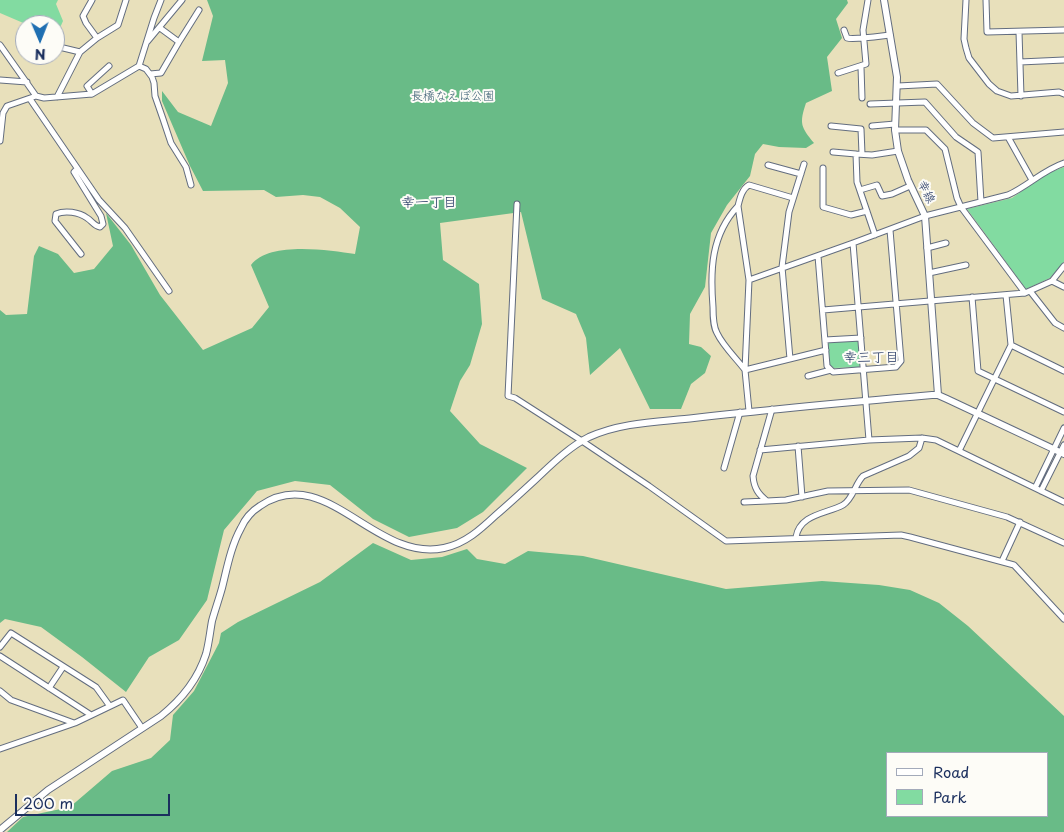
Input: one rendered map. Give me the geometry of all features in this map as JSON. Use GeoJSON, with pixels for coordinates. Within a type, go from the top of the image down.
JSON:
{"type":"FeatureCollection","features":[{"type":"Feature","properties":{"kind":"street"},"geometry":{"type":"LineString","coordinates":[[92,0],[83,16],[97,38]]}},
{"type":"Feature","properties":{"kind":"street"},"geometry":{"type":"LineString","coordinates":[[58,98],[80,52],[97,38],[118,25],[126,0]]}},
{"type":"Feature","properties":{"kind":"street"},"geometry":{"type":"LineString","coordinates":[[0,141],[3,113],[7,106],[36,96],[58,98],[92,94],[139,66],[161,0]]}},
{"type":"Feature","properties":{"kind":"street"},"geometry":{"type":"LineString","coordinates":[[145,44],[182,0]]}},
{"type":"Feature","properties":{"kind":"street"},"geometry":{"type":"LineString","coordinates":[[838,73],[866,64],[863,37],[868,0]]}},
{"type":"Feature","properties":{"kind":"street","name":"幸線"},"geometry":{"type":"LineString","coordinates":[[884,0],[898,86],[895,128],[898,151],[910,186],[925,216],[938,395]]}},
{"type":"Feature","properties":{"kind":"street"},"geometry":{"type":"LineString","coordinates":[[966,0],[964,39],[969,58],[989,84],[997,91],[1011,96],[1059,92],[1064,94]]}},
{"type":"Feature","properties":{"kind":"street"},"geometry":{"type":"LineString","coordinates":[[986,0],[987,32],[1064,30]]}},
{"type":"Feature","properties":{"kind":"street"},"geometry":{"type":"LineString","coordinates":[[150,74],[161,74],[199,10]]}},
{"type":"Feature","properties":{"kind":"street"},"geometry":{"type":"LineString","coordinates":[[160,28],[179,42]]}},
{"type":"Feature","properties":{"kind":"street"},"geometry":{"type":"LineString","coordinates":[[844,30],[848,38],[852,39],[890,36]]}},
{"type":"Feature","properties":{"kind":"street"},"geometry":{"type":"LineString","coordinates":[[1019,32],[1021,96]]}},
{"type":"Feature","properties":{"kind":"street"},"geometry":{"type":"LineString","coordinates":[[0,45],[36,96]]}},
{"type":"Feature","properties":{"kind":"street"},"geometry":{"type":"LineString","coordinates":[[65,48],[80,52]]}},
{"type":"Feature","properties":{"kind":"street"},"geometry":{"type":"LineString","coordinates":[[1020,62],[1064,60]]}},
{"type":"Feature","properties":{"kind":"street"},"geometry":{"type":"LineString","coordinates":[[92,94],[87,86],[109,66]]}},
{"type":"Feature","properties":{"kind":"street"},"geometry":{"type":"LineString","coordinates":[[139,66],[150,74],[154,82],[154,96],[162,119],[171,143],[186,167],[191,185]]}},
{"type":"Feature","properties":{"kind":"street"},"geometry":{"type":"LineString","coordinates":[[860,67],[862,98]]}},
{"type":"Feature","properties":{"kind":"street"},"geometry":{"type":"LineString","coordinates":[[0,80],[27,82]]}},
{"type":"Feature","properties":{"kind":"street"},"geometry":{"type":"LineString","coordinates":[[898,86],[937,84],[973,123],[993,138],[1064,132]]}},
{"type":"Feature","properties":{"kind":"street"},"geometry":{"type":"LineString","coordinates":[[30,99],[77,169],[100,200],[125,228],[168,291]]}},
{"type":"Feature","properties":{"kind":"street"},"geometry":{"type":"LineString","coordinates":[[870,104],[925,102],[956,137],[978,152],[981,202]]}},
{"type":"Feature","properties":{"kind":"street"},"geometry":{"type":"LineString","coordinates":[[830,126],[861,129],[862,154]]}},
{"type":"Feature","properties":{"kind":"street"},"geometry":{"type":"LineString","coordinates":[[872,126],[926,130],[945,149],[961,207],[1027,292],[1055,323],[1064,328]]}},
{"type":"Feature","properties":{"kind":"street"},"geometry":{"type":"LineString","coordinates":[[1008,136],[1032,180]]}},
{"type":"Feature","properties":{"kind":"street"},"geometry":{"type":"LineString","coordinates":[[833,152],[872,155],[898,151]]}},
{"type":"Feature","properties":{"kind":"street"},"geometry":{"type":"LineString","coordinates":[[856,154],[857,182],[875,235]]}},
{"type":"Feature","properties":{"kind":"street"},"geometry":{"type":"LineString","coordinates":[[749,280],[925,216],[1008,195],[1051,168],[1064,163]]}},
{"type":"Feature","properties":{"kind":"street"},"geometry":{"type":"LineString","coordinates":[[790,359],[782,268],[789,212],[804,164]]}},
{"type":"Feature","properties":{"kind":"street"},"geometry":{"type":"LineString","coordinates":[[768,165],[801,174]]}},
{"type":"Feature","properties":{"kind":"street"},"geometry":{"type":"LineString","coordinates":[[824,168],[823,207],[850,215],[866,210]]}},
{"type":"Feature","properties":{"kind":"street"},"geometry":{"type":"LineString","coordinates":[[77,169],[74,172],[101,216],[102,224],[100,227],[96,226],[89,218],[68,212],[56,214],[55,222],[80,254]]}},
{"type":"Feature","properties":{"kind":"street"},"geometry":{"type":"LineString","coordinates":[[745,370],[717,334],[714,327],[711,288],[712,261],[719,236],[749,185],[793,198]]}},
{"type":"Feature","properties":{"kind":"street"},"geometry":{"type":"LineString","coordinates":[[860,190],[878,185],[882,196],[910,186]]}},
{"type":"Feature","properties":{"kind":"street"},"geometry":{"type":"LineString","coordinates":[[517,204],[508,396],[515,398],[582,441],[726,541],[796,537],[901,535],[1014,565],[1064,619]]}},
{"type":"Feature","properties":{"kind":"street"},"geometry":{"type":"LineString","coordinates":[[738,206],[749,280],[745,370],[749,411]]}},
{"type":"Feature","properties":{"kind":"street"},"geometry":{"type":"LineString","coordinates":[[818,256],[827,366],[832,372],[896,367],[901,361],[890,230]]}},
{"type":"Feature","properties":{"kind":"street"},"geometry":{"type":"LineString","coordinates":[[853,243],[869,440]]}},
{"type":"Feature","properties":{"kind":"street"},"geometry":{"type":"LineString","coordinates":[[927,248],[946,243]]}},
{"type":"Feature","properties":{"kind":"street"},"geometry":{"type":"LineString","coordinates":[[929,273],[966,265]]}},
{"type":"Feature","properties":{"kind":"street"},"geometry":{"type":"LineString","coordinates":[[823,310],[1027,292],[1052,281],[1064,266]]}},
{"type":"Feature","properties":{"kind":"street"},"geometry":{"type":"LineString","coordinates":[[1052,281],[1064,287]]}},
{"type":"Feature","properties":{"kind":"street"},"geometry":{"type":"LineString","coordinates":[[959,451],[1011,345],[1006,295]]}},
{"type":"Feature","properties":{"kind":"street"},"geometry":{"type":"LineString","coordinates":[[972,297],[978,371],[1064,412]]}},
{"type":"Feature","properties":{"kind":"street"},"geometry":{"type":"LineString","coordinates":[[825,340],[861,338]]}},
{"type":"Feature","properties":{"kind":"street"},"geometry":{"type":"LineString","coordinates":[[1011,345],[1064,371]]}},
{"type":"Feature","properties":{"kind":"street"},"geometry":{"type":"LineString","coordinates":[[745,370],[826,350]]}},
{"type":"Feature","properties":{"kind":"street"},"geometry":{"type":"LineString","coordinates":[[808,376],[831,370]]}},
{"type":"Feature","properties":{"kind":"street"},"geometry":{"type":"LineString","coordinates":[[0,830],[48,790],[161,716],[178,701],[197,673],[205,655],[212,622],[236,538],[245,521],[258,507],[278,497],[289,494],[312,496],[336,507],[400,545],[422,550],[445,548],[468,539],[553,464],[582,441],[602,432],[632,425],[749,411],[938,395],[1059,452]]}},
{"type":"Feature","properties":{"kind":"street"},"geometry":{"type":"LineString","coordinates":[[767,502],[758,494],[753,484],[753,476],[772,409]]}},
{"type":"Feature","properties":{"kind":"street"},"geometry":{"type":"LineString","coordinates":[[724,468],[740,412]]}},
{"type":"Feature","properties":{"kind":"street"},"geometry":{"type":"LineString","coordinates":[[1041,491],[1059,452],[1064,428]]}},
{"type":"Feature","properties":{"kind":"street"},"geometry":{"type":"LineString","coordinates":[[796,537],[799,528],[807,519],[845,504],[858,481],[863,476],[914,453],[919,448],[922,438]]}},
{"type":"Feature","properties":{"kind":"street"},"geometry":{"type":"LineString","coordinates":[[760,450],[869,440],[922,438],[936,440],[1064,502]]}},
{"type":"Feature","properties":{"kind":"street"},"geometry":{"type":"LineString","coordinates":[[1035,488],[1064,445]]}},
{"type":"Feature","properties":{"kind":"street"},"geometry":{"type":"LineString","coordinates":[[798,446],[802,497]]}},
{"type":"Feature","properties":{"kind":"street"},"geometry":{"type":"LineString","coordinates":[[744,502],[781,501],[828,490],[909,490],[1020,522],[1064,543]]}},
{"type":"Feature","properties":{"kind":"street"},"geometry":{"type":"LineString","coordinates":[[1002,561],[1020,522]]}},
{"type":"Feature","properties":{"kind":"street"},"geometry":{"type":"LineString","coordinates":[[0,647],[11,633],[96,688],[109,705]]}},
{"type":"Feature","properties":{"kind":"street"},"geometry":{"type":"LineString","coordinates":[[0,656],[91,715]]}},
{"type":"Feature","properties":{"kind":"street"},"geometry":{"type":"LineString","coordinates":[[49,688],[64,667]]}},
{"type":"Feature","properties":{"kind":"street"},"geometry":{"type":"LineString","coordinates":[[0,691],[11,700],[75,723]]}},
{"type":"Feature","properties":{"kind":"street"},"geometry":{"type":"LineString","coordinates":[[0,749],[75,723],[109,705],[124,700],[142,728]]}},
{"type":"Feature","properties":{"kind":"green space"},"geometry":{"type":"Polygon","coordinates":[[[0,0],[58,0],[56,4],[61,15],[15,15],[15,19],[0,13],[0,0]]]}},
{"type":"Feature","properties":{"kind":"green space","name":"長橋なえぼ公園"},"geometry":{"type":"Polygon","coordinates":[[[207,0],[847,0],[848,3],[836,19],[842,38],[827,57],[832,91],[806,103],[804,110],[802,125],[814,143],[806,148],[779,147],[763,144],[755,154],[750,176],[727,205],[711,233],[705,287],[690,314],[689,344],[701,347],[711,356],[705,373],[691,384],[681,409],[650,409],[620,348],[590,375],[586,338],[576,314],[542,299],[521,212],[440,223],[443,260],[479,284],[482,324],[470,365],[460,381],[450,411],[480,444],[527,468],[483,512],[457,528],[409,537],[373,519],[330,485],[295,481],[257,491],[224,530],[207,600],[179,640],[149,657],[126,692],[41,627],[5,619],[0,623],[0,310],[6,315],[27,314],[34,256],[39,246],[58,254],[74,273],[94,269],[113,246],[106,213],[131,245],[160,295],[203,350],[252,328],[269,307],[251,265],[260,257],[285,250],[300,249],[355,254],[360,227],[340,208],[320,197],[303,195],[276,197],[264,190],[203,191],[162,101],[162,91],[178,112],[211,126],[228,83],[225,60],[202,61],[213,16],[207,0]]]}},
{"type":"Feature","properties":{"kind":"green space"},"geometry":{"type":"Polygon","coordinates":[[[1064,167],[1064,262],[1050,278],[1026,289],[967,209],[1012,198],[1046,174],[1064,167]]]}},
{"type":"Feature","properties":{"kind":"green space"},"geometry":{"type":"Polygon","coordinates":[[[858,341],[861,365],[859,367],[834,368],[830,365],[828,343],[858,341]]]}},
{"type":"Feature","properties":{"kind":"green space"},"geometry":{"type":"Polygon","coordinates":[[[373,543],[411,560],[442,557],[467,549],[477,559],[505,564],[528,551],[583,556],[726,589],[822,581],[879,585],[910,590],[939,603],[968,626],[1064,716],[1064,832],[7,832],[23,817],[70,807],[112,771],[151,758],[170,740],[173,715],[194,691],[219,643],[221,633],[238,622],[320,582],[373,543]]]}},
{"type":"Feature","properties":{"kind":"district","name":"幸一丁目"},"geometry":{"type":"Point","coordinates":[429,203]}},
{"type":"Feature","properties":{"kind":"district","name":"幸三丁目"},"geometry":{"type":"Point","coordinates":[871,358]}}]}
